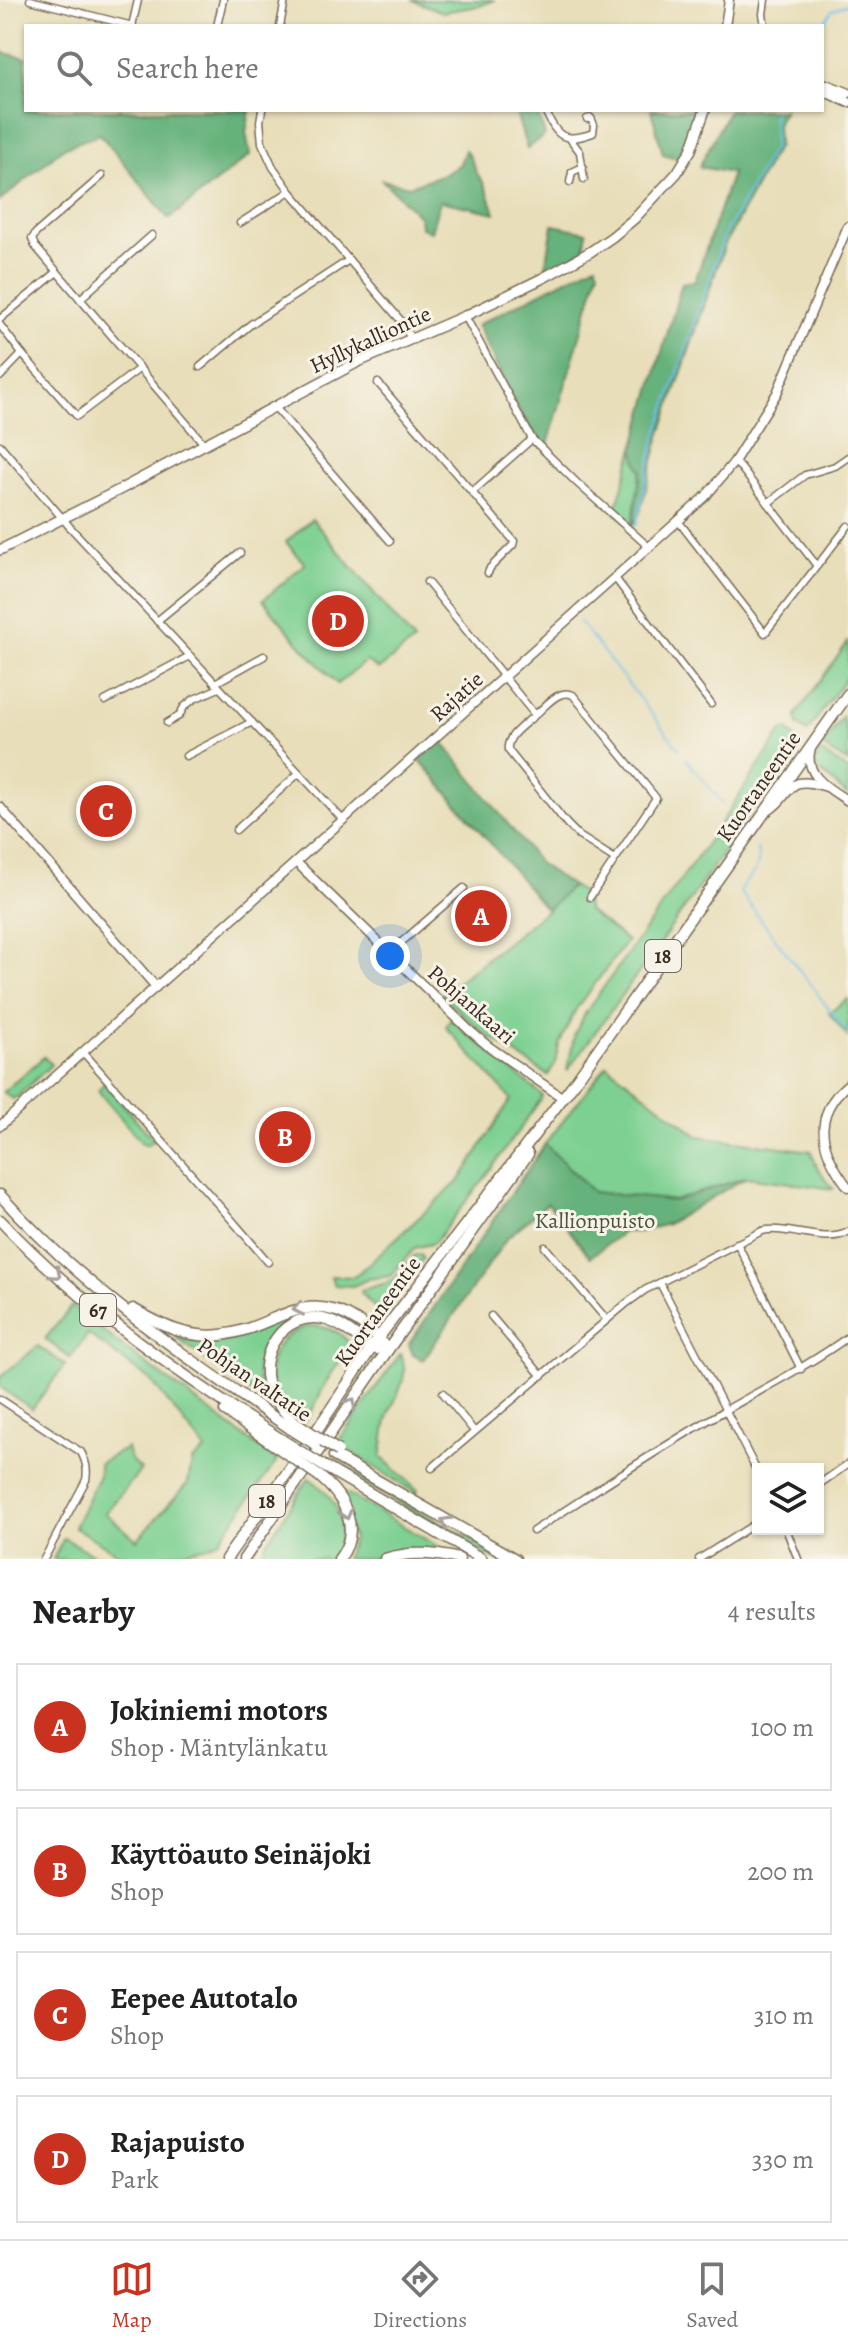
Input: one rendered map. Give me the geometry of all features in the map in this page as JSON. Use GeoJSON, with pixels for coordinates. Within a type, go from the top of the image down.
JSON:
{"type":"FeatureCollection","features":[{"type":"Feature","properties":{"kind":"highway","name":"Kuortaneentie"},"geometry":{"type":"LineString","coordinates":[[230,1557],[371,1348],[563,1098],[848,694]]}},
{"type":"Feature","properties":{"kind":"highway","name":"Kuortaneentie"},"geometry":{"type":"LineString","coordinates":[[249,1557],[387,1351],[551,1122],[563,1098]]}},
{"type":"Feature","properties":{"kind":"highway","name":"Pohjan valtatie"},"geometry":{"type":"LineString","coordinates":[[0,1195],[26,1224],[103,1293],[197,1365],[420,1507],[515,1559]]}},
{"type":"Feature","properties":{"kind":"highway","name":"Pohjan valtatie"},"geometry":{"type":"LineString","coordinates":[[0,1220],[85,1299],[280,1444],[322,1472],[482,1559]]}},
{"type":"Feature","properties":{"kind":"highway"},"geometry":{"type":"LineString","coordinates":[[103,1293],[172,1330],[199,1336],[239,1332],[289,1310],[317,1306],[331,1308],[348,1315],[379,1337],[387,1351]]}},
{"type":"Feature","properties":{"kind":"highway"},"geometry":{"type":"LineString","coordinates":[[293,1425],[270,1391],[266,1376],[265,1362],[276,1337],[299,1321],[324,1319],[337,1324],[371,1348],[387,1351]]}},
{"type":"Feature","properties":{"kind":"highway"},"geometry":{"type":"LineString","coordinates":[[322,1472],[340,1498],[350,1523],[346,1546],[339,1559]]}},
{"type":"Feature","properties":{"kind":"highway"},"geometry":{"type":"LineString","coordinates":[[385,1559],[412,1554],[459,1559]]}},
{"type":"Feature","properties":{"kind":"highway"},"geometry":{"type":"LineString","coordinates":[[230,1557],[249,1557]]}},
{"type":"Feature","properties":{"kind":"main road"},"geometry":{"type":"LineString","coordinates":[[824,84],[848,93]]}},
{"type":"Feature","properties":{"kind":"main road"},"geometry":{"type":"LineString","coordinates":[[824,91],[848,102]]}},
{"type":"Feature","properties":{"kind":"main road","name":"Hyllykalliontie"},"geometry":{"type":"LineString","coordinates":[[0,550],[358,362],[465,316],[590,252],[635,218],[677,173],[691,150],[704,112]]}},
{"type":"Feature","properties":{"kind":"street"},"geometry":{"type":"LineString","coordinates":[[30,0],[54,3],[125,24]]}},
{"type":"Feature","properties":{"kind":"street"},"geometry":{"type":"LineString","coordinates":[[132,24],[138,0]]}},
{"type":"Feature","properties":{"kind":"street"},"geometry":{"type":"LineString","coordinates":[[217,24],[223,0]]}},
{"type":"Feature","properties":{"kind":"street"},"geometry":{"type":"LineString","coordinates":[[280,24],[285,0]]}},
{"type":"Feature","properties":{"kind":"street"},"geometry":{"type":"LineString","coordinates":[[725,24],[729,0]]}},
{"type":"Feature","properties":{"kind":"street"},"geometry":{"type":"LineString","coordinates":[[765,0],[765,24]]}},
{"type":"Feature","properties":{"kind":"street"},"geometry":{"type":"LineString","coordinates":[[262,112],[260,134],[273,167],[402,322],[411,339]]}},
{"type":"Feature","properties":{"kind":"street"},"geometry":{"type":"LineString","coordinates":[[546,112],[560,136],[571,140],[580,152],[584,179]]}},
{"type":"Feature","properties":{"kind":"street"},"geometry":{"type":"LineString","coordinates":[[571,140],[593,133],[594,125],[591,118],[587,119]]}},
{"type":"Feature","properties":{"kind":"street"},"geometry":{"type":"LineString","coordinates":[[570,182],[572,172],[583,167]]}},
{"type":"Feature","properties":{"kind":"street"},"geometry":{"type":"LineString","coordinates":[[102,176],[32,239],[205,445]]}},
{"type":"Feature","properties":{"kind":"street"},"geometry":{"type":"LineString","coordinates":[[240,223],[290,191]]}},
{"type":"Feature","properties":{"kind":"street","name":"Rajatie"},"geometry":{"type":"LineString","coordinates":[[0,1126],[705,497],[734,462],[777,393],[848,226]]}},
{"type":"Feature","properties":{"kind":"street"},"geometry":{"type":"LineString","coordinates":[[80,299],[152,235]]}},
{"type":"Feature","properties":{"kind":"street"},"geometry":{"type":"LineString","coordinates":[[200,367],[251,324],[349,260]]}},
{"type":"Feature","properties":{"kind":"street"},"geometry":{"type":"LineString","coordinates":[[57,272],[0,322],[22,354],[77,416],[140,368]]}},
{"type":"Feature","properties":{"kind":"street"},"geometry":{"type":"LineString","coordinates":[[465,316],[532,439],[650,548]]}},
{"type":"Feature","properties":{"kind":"street"},"geometry":{"type":"LineString","coordinates":[[0,377],[22,354]]}},
{"type":"Feature","properties":{"kind":"street"},"geometry":{"type":"LineString","coordinates":[[378,383],[514,541],[488,573]]}},
{"type":"Feature","properties":{"kind":"street"},"geometry":{"type":"LineString","coordinates":[[274,406],[390,541]]}},
{"type":"Feature","properties":{"kind":"street"},"geometry":{"type":"LineString","coordinates":[[472,492],[532,439]]}},
{"type":"Feature","properties":{"kind":"street"},"geometry":{"type":"LineString","coordinates":[[0,445],[63,519],[343,820]]}},
{"type":"Feature","properties":{"kind":"street"},"geometry":{"type":"LineString","coordinates":[[768,503],[805,475],[835,466],[848,457]]}},
{"type":"Feature","properties":{"kind":"street"},"geometry":{"type":"LineString","coordinates":[[734,462],[817,566]]}},
{"type":"Feature","properties":{"kind":"street"},"geometry":{"type":"LineString","coordinates":[[679,522],[765,633],[848,526]]}},
{"type":"Feature","properties":{"kind":"street"},"geometry":{"type":"LineString","coordinates":[[157,621],[240,553]]}},
{"type":"Feature","properties":{"kind":"street"},"geometry":{"type":"LineString","coordinates":[[615,578],[711,704]]}},
{"type":"Feature","properties":{"kind":"street"},"geometry":{"type":"LineString","coordinates":[[427,582],[535,715]]}},
{"type":"Feature","properties":{"kind":"street"},"geometry":{"type":"LineString","coordinates":[[105,701],[190,656]]}},
{"type":"Feature","properties":{"kind":"street"},"geometry":{"type":"LineString","coordinates":[[167,723],[179,716],[194,699],[264,656]]}},
{"type":"Feature","properties":{"kind":"street"},"geometry":{"type":"LineString","coordinates":[[590,897],[656,798],[573,695],[562,692],[509,739],[508,750],[567,824],[579,836],[615,859]]}},
{"type":"Feature","properties":{"kind":"street"},"geometry":{"type":"LineString","coordinates":[[186,756],[252,722]]}},
{"type":"Feature","properties":{"kind":"street"},"geometry":{"type":"LineString","coordinates":[[812,745],[810,769],[827,787],[848,801]]}},
{"type":"Feature","properties":{"kind":"street"},"geometry":{"type":"LineString","coordinates":[[236,830],[299,773]]}},
{"type":"Feature","properties":{"kind":"street"},"geometry":{"type":"LineString","coordinates":[[763,815],[795,785],[803,782],[827,787]]}},
{"type":"Feature","properties":{"kind":"street"},"geometry":{"type":"LineString","coordinates":[[0,807],[156,987]]}},
{"type":"Feature","properties":{"kind":"street","name":"Pohjankaari"},"geometry":{"type":"LineString","coordinates":[[296,862],[478,1038],[563,1098]]}},
{"type":"Feature","properties":{"kind":"street"},"geometry":{"type":"LineString","coordinates":[[389,953],[464,888]]}},
{"type":"Feature","properties":{"kind":"street"},"geometry":{"type":"LineString","coordinates":[[83,1052],[268,1262]]}},
{"type":"Feature","properties":{"kind":"street"},"geometry":{"type":"LineString","coordinates":[[848,1084],[829,1107],[823,1130],[830,1161],[848,1187]]}},
{"type":"Feature","properties":{"kind":"street"},"geometry":{"type":"LineString","coordinates":[[432,1468],[636,1296],[762,1231],[773,1229],[835,1237],[848,1232]]}},
{"type":"Feature","properties":{"kind":"street"},"geometry":{"type":"LineString","coordinates":[[737,1243],[801,1369]]}},
{"type":"Feature","properties":{"kind":"street"},"geometry":{"type":"LineString","coordinates":[[545,1247],[607,1320]]}},
{"type":"Feature","properties":{"kind":"street"},"geometry":{"type":"LineString","coordinates":[[660,1283],[753,1463]]}},
{"type":"Feature","properties":{"kind":"street"},"geometry":{"type":"LineString","coordinates":[[491,1316],[541,1375]]}},
{"type":"Feature","properties":{"kind":"street"},"geometry":{"type":"LineString","coordinates":[[533,1531],[726,1410],[801,1369],[848,1337]]}},
{"type":"Feature","properties":{"kind":"street"},"geometry":{"type":"LineString","coordinates":[[443,1393],[474,1431]]}},
{"type":"Feature","properties":{"kind":"street"},"geometry":{"type":"LineString","coordinates":[[0,1399],[81,1452],[85,1460],[88,1471],[86,1480],[44,1559]]}},
{"type":"Feature","properties":{"kind":"street"},"geometry":{"type":"LineString","coordinates":[[824,1481],[848,1464]]}},
{"type":"Feature","properties":{"kind":"street"},"geometry":{"type":"LineString","coordinates":[[699,1559],[752,1526]]}},
{"type":"Feature","properties":{"kind":"street"},"geometry":{"type":"LineString","coordinates":[[788,1535],[798,1559]]}},
{"type":"Feature","properties":{"kind":"green space"},"geometry":{"type":"Polygon","coordinates":[[[412,0],[495,0],[443,12],[412,0]]]}},
{"type":"Feature","properties":{"kind":"green space"},"geometry":{"type":"Polygon","coordinates":[[[0,52],[24,58],[24,112],[250,112],[246,132],[250,155],[169,219],[100,134],[63,148],[0,201],[0,52]]]}},
{"type":"Feature","properties":{"kind":"green space"},"geometry":{"type":"Polygon","coordinates":[[[516,112],[537,112],[545,135],[527,149],[516,112]]]}},
{"type":"Feature","properties":{"kind":"green space"},"geometry":{"type":"Polygon","coordinates":[[[652,112],[695,112],[691,130],[677,158],[663,154],[652,112]]]}},
{"type":"Feature","properties":{"kind":"green space"},"geometry":{"type":"Polygon","coordinates":[[[728,112],[783,112],[777,126],[778,145],[725,244],[658,442],[639,515],[632,526],[641,470],[634,448],[682,283],[695,281],[732,173],[699,167],[728,112]]]}},
{"type":"Feature","properties":{"kind":"green space"},"geometry":{"type":"Polygon","coordinates":[[[465,150],[486,188],[495,213],[440,201],[431,231],[421,228],[420,217],[382,180],[409,186],[447,173],[460,164],[465,150]]]}},
{"type":"Feature","properties":{"kind":"green space"},"geometry":{"type":"Polygon","coordinates":[[[553,225],[587,232],[584,250],[545,272],[553,225]]]}},
{"type":"Feature","properties":{"kind":"green space"},"geometry":{"type":"Polygon","coordinates":[[[596,264],[599,270],[547,448],[526,423],[477,325],[596,264]]]}},
{"type":"Feature","properties":{"kind":"green space"},"geometry":{"type":"Polygon","coordinates":[[[634,448],[641,470],[632,526],[615,512],[634,448]]]}},
{"type":"Feature","properties":{"kind":"green space"},"geometry":{"type":"Polygon","coordinates":[[[312,519],[414,641],[379,669],[366,661],[337,684],[263,600],[305,564],[286,542],[312,519]]]}},
{"type":"Feature","properties":{"kind":"green space"},"geometry":{"type":"Polygon","coordinates":[[[848,642],[848,675],[807,732],[798,725],[796,715],[848,642]]]}},
{"type":"Feature","properties":{"kind":"green space"},"geometry":{"type":"Polygon","coordinates":[[[842,717],[848,738],[848,763],[822,746],[842,717]]]}},
{"type":"Feature","properties":{"kind":"green space"},"geometry":{"type":"Polygon","coordinates":[[[783,730],[788,730],[799,743],[567,1071],[575,1033],[586,1012],[714,833],[783,730]]]}},
{"type":"Feature","properties":{"kind":"green space"},"geometry":{"type":"Polygon","coordinates":[[[441,740],[540,864],[572,886],[547,910],[419,759],[441,740]]]}},
{"type":"Feature","properties":{"kind":"green space"},"geometry":{"type":"Polygon","coordinates":[[[818,750],[848,770],[847,795],[815,766],[818,750]]]}},
{"type":"Feature","properties":{"kind":"green space"},"geometry":{"type":"Polygon","coordinates":[[[572,886],[586,895],[587,910],[627,941],[576,1009],[559,1044],[556,1063],[548,1075],[482,1032],[441,995],[547,910],[572,886]]]}},
{"type":"Feature","properties":{"kind":"green space"},"geometry":{"type":"Polygon","coordinates":[[[848,999],[848,1037],[829,1013],[848,999]]]}},
{"type":"Feature","properties":{"kind":"green space"},"geometry":{"type":"Polygon","coordinates":[[[450,1019],[542,1095],[541,1099],[434,1243],[415,1248],[390,1276],[368,1279],[353,1286],[334,1285],[331,1276],[354,1277],[460,1180],[511,1099],[446,1027],[450,1019]]]}},
{"type":"Feature","properties":{"kind":"green space"},"geometry":{"type":"Polygon","coordinates":[[[44,1057],[51,1065],[17,1097],[12,1099],[3,1092],[44,1057]]]}},
{"type":"Feature","properties":{"kind":"green space"},"geometry":{"type":"Polygon","coordinates":[[[607,1065],[698,1136],[811,1151],[817,1167],[833,1189],[747,1177],[674,1201],[593,1192],[545,1144],[607,1065]]]}},
{"type":"Feature","properties":{"kind":"green space"},"geometry":{"type":"Polygon","coordinates":[[[104,1083],[154,1140],[146,1145],[142,1143],[98,1091],[104,1083]]]}},
{"type":"Feature","properties":{"kind":"green space","name":"Kallionpuisto"},"geometry":{"type":"Polygon","coordinates":[[[545,1144],[593,1192],[674,1201],[747,1177],[667,1224],[638,1232],[623,1232],[590,1257],[548,1203],[507,1238],[423,1360],[413,1355],[409,1344],[545,1144]]]}},
{"type":"Feature","properties":{"kind":"green space"},"geometry":{"type":"Polygon","coordinates":[[[416,1254],[421,1254],[423,1259],[378,1311],[361,1290],[393,1281],[416,1254]]]}},
{"type":"Feature","properties":{"kind":"green space"},"geometry":{"type":"Polygon","coordinates":[[[72,1306],[277,1461],[218,1542],[135,1559],[119,1554],[74,1527],[99,1475],[99,1463],[127,1448],[130,1459],[141,1470],[105,1513],[137,1540],[188,1483],[192,1461],[206,1450],[151,1381],[88,1334],[70,1358],[45,1339],[72,1306]]]}},
{"type":"Feature","properties":{"kind":"green space"},"geometry":{"type":"Polygon","coordinates":[[[303,1313],[277,1330],[261,1350],[258,1375],[269,1404],[174,1336],[228,1340],[303,1313]]]}},
{"type":"Feature","properties":{"kind":"green space"},"geometry":{"type":"Polygon","coordinates":[[[309,1326],[332,1330],[350,1344],[304,1422],[279,1399],[270,1372],[274,1352],[280,1343],[297,1330],[309,1326]]]}},
{"type":"Feature","properties":{"kind":"green space"},"geometry":{"type":"Polygon","coordinates":[[[38,1346],[65,1365],[32,1409],[0,1387],[0,1377],[38,1346]]]}},
{"type":"Feature","properties":{"kind":"green space"},"geometry":{"type":"Polygon","coordinates":[[[400,1354],[403,1378],[387,1422],[381,1457],[418,1490],[417,1494],[337,1443],[400,1354]]]}},
{"type":"Feature","properties":{"kind":"green space"},"geometry":{"type":"Polygon","coordinates":[[[331,1458],[508,1559],[494,1559],[328,1462],[331,1458]]]}},
{"type":"Feature","properties":{"kind":"green space"},"geometry":{"type":"Polygon","coordinates":[[[309,1478],[334,1504],[341,1524],[333,1559],[266,1559],[263,1555],[265,1545],[309,1478]]]}},
{"type":"Feature","properties":{"kind":"green space"},"geometry":{"type":"Polygon","coordinates":[[[336,1487],[445,1552],[398,1551],[371,1559],[345,1559],[353,1539],[336,1487]]]}},
{"type":"Feature","properties":{"kind":"green space"},"geometry":{"type":"Polygon","coordinates":[[[64,1538],[101,1559],[53,1559],[64,1538]]]}},
{"type":"Feature","properties":{"kind":"waterway"},"geometry":{"type":"LineString","coordinates":[[823,24],[832,10],[848,4]]}},
{"type":"Feature","properties":{"kind":"waterway"},"geometry":{"type":"LineString","coordinates":[[636,526],[655,440],[726,231],[774,147],[774,112]]}},
{"type":"Feature","properties":{"kind":"waterway"},"geometry":{"type":"LineString","coordinates":[[579,621],[679,749]]}},
{"type":"Feature","properties":{"kind":"waterway"},"geometry":{"type":"LineString","coordinates":[[686,759],[723,804]]}},
{"type":"Feature","properties":{"kind":"waterway"},"geometry":{"type":"LineString","coordinates":[[733,816],[741,831]]}},
{"type":"Feature","properties":{"kind":"waterway"},"geometry":{"type":"LineString","coordinates":[[757,848],[758,864],[740,892],[848,1034]]}},
{"type":"Feature","properties":{"kind":"place","name":"Rajapuisto"},"geometry":{"type":"Point","coordinates":[338,621]}},
{"type":"Feature","properties":{"kind":"place","name":"Eepee Autotalo"},"geometry":{"type":"Point","coordinates":[106,811]}},
{"type":"Feature","properties":{"kind":"place","name":"Jokiniemi motors"},"geometry":{"type":"Point","coordinates":[481,916]}},
{"type":"Feature","properties":{"kind":"place","name":"Käyttöauto Seinäjoki"},"geometry":{"type":"Point","coordinates":[285,1137]}}]}
